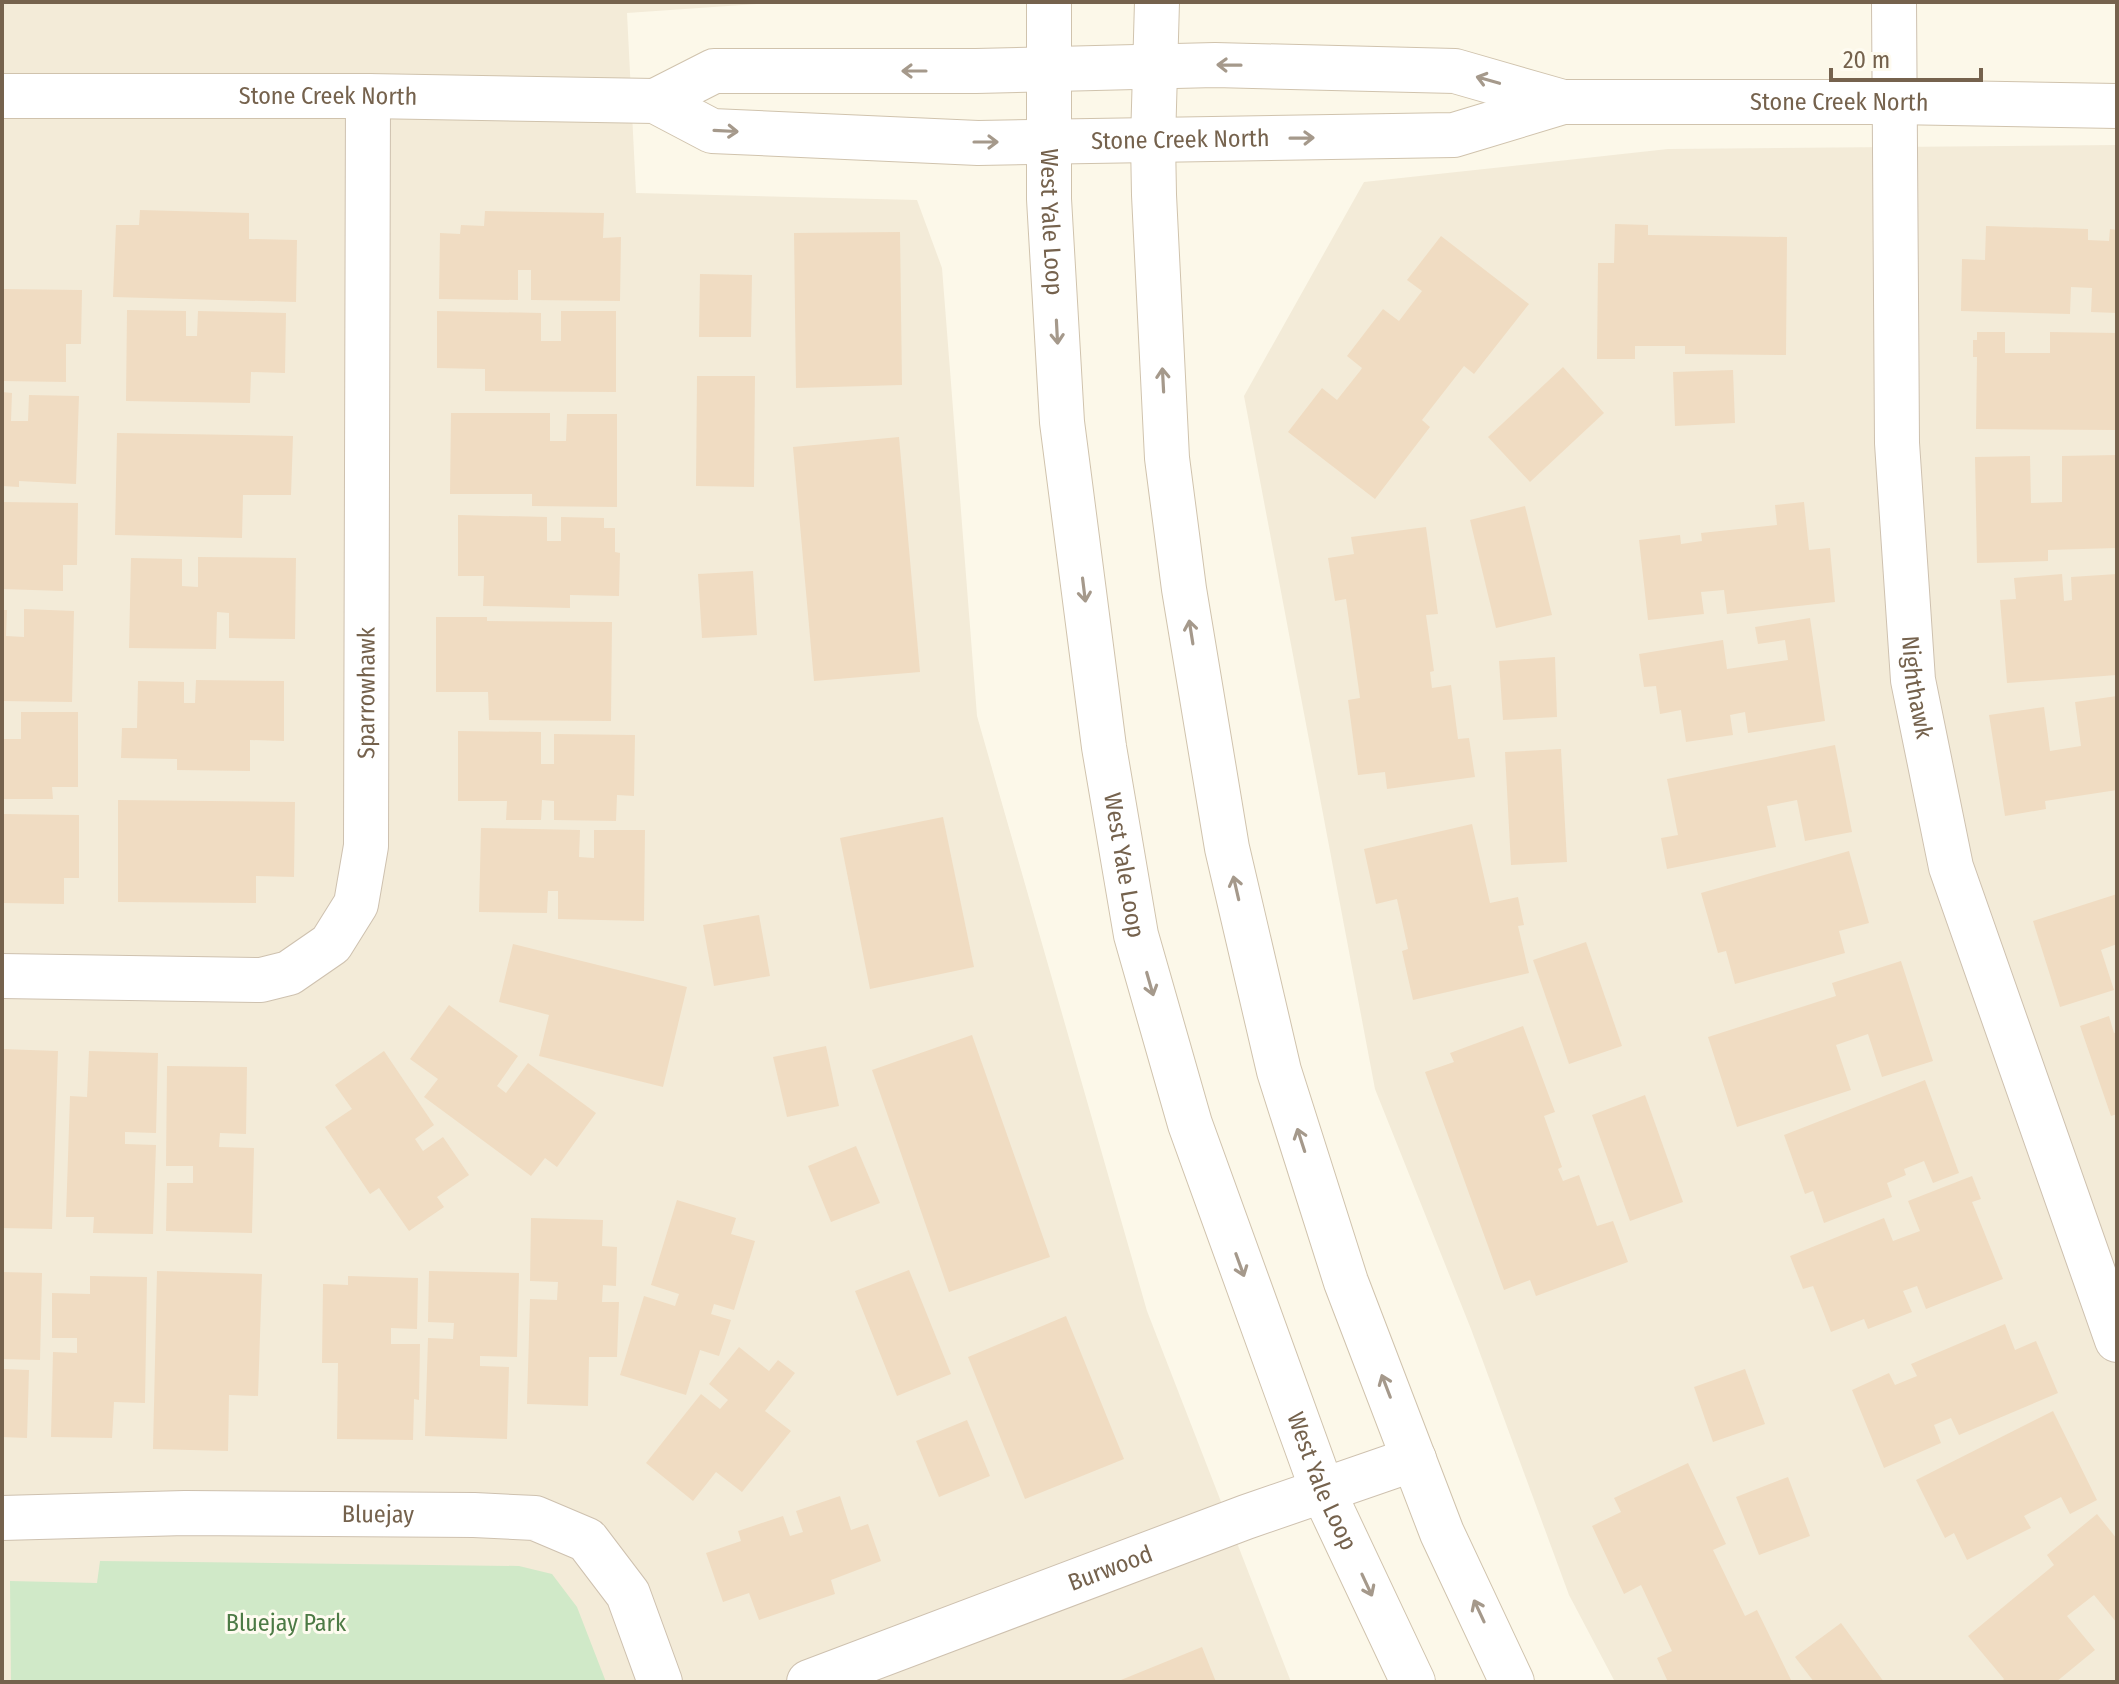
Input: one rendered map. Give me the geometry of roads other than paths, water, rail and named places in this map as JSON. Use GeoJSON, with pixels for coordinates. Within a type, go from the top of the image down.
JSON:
{"type":"FeatureCollection","features":[{"type":"Feature","properties":{"kind":"street","name":"West Yale Loop"},"geometry":{"type":"LineString","coordinates":[[1049,2],[1048,142],[1062,422],[1104,747],[1136,935],[1190,1124],[1322,1489],[1413,1682]]}},
{"type":"Feature","properties":{"kind":"street"},"geometry":{"type":"LineString","coordinates":[[1157,2],[1153,141],[1167,458],[1184,589],[1227,848],[1279,1071],[1346,1282],[1442,1533],[1512,1682]]}},
{"type":"Feature","properties":{"kind":"street","name":"Nighthawk"},"geometry":{"type":"LineString","coordinates":[[1894,2],[1897,443],[1913,680],[1951,867],[2117,1340]]}},
{"type":"Feature","properties":{"kind":"street","name":"Stone Creek North"},"geometry":{"type":"LineString","coordinates":[[655,101],[714,71],[976,71],[1215,65],[1455,71],[1563,102],[2117,106]]}},
{"type":"Feature","properties":{"kind":"street","name":"Stone Creek North"},"geometry":{"type":"LineString","coordinates":[[2,96],[368,96],[655,101],[712,131],[978,143],[1454,135],[1563,102]]}},
{"type":"Feature","properties":{"kind":"street","name":"Sparrowhawk"},"geometry":{"type":"LineString","coordinates":[[2,976],[261,980],[289,973],[331,944],[356,904],[366,846],[368,96]]}},
{"type":"Feature","properties":{"kind":"street","name":"Burwood"},"geometry":{"type":"LineString","coordinates":[[809,1682],[1322,1489],[1414,1459]]}},
{"type":"Feature","properties":{"kind":"street","name":"Bluejay"},"geometry":{"type":"LineString","coordinates":[[2,1518],[185,1513],[535,1518],[587,1540],[612,1572],[628,1594],[660,1682]]}},
{"type":"Feature","properties":{"kind":"park label","name":"Bluejay Park"},"geometry":{"type":"Point","coordinates":[286,1623]}}]}
